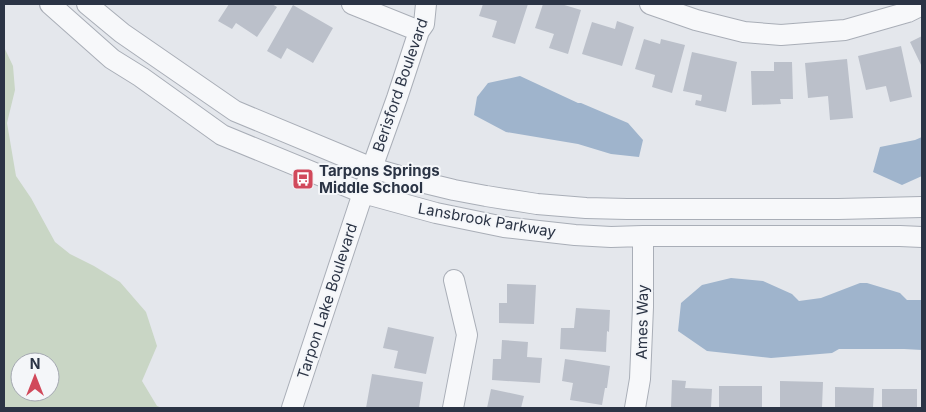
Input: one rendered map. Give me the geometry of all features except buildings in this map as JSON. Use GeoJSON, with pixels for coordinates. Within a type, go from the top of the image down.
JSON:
{"type":"FeatureCollection","features":[{"type":"Feature","properties":{"kind":"street","name":"Lansbrook Parkway"},"geometry":{"type":"LineString","coordinates":[[50,4],[112,59],[141,77],[222,135],[363,193],[436,213],[504,227],[611,237],[922,237]]}},
{"type":"Feature","properties":{"kind":"street","name":"Lansbrook Parkway"},"geometry":{"type":"LineString","coordinates":[[87,4],[122,33],[235,111],[372,168],[421,182],[486,196],[537,204],[586,208],[627,210],[922,207]]}},
{"type":"Feature","properties":{"kind":"street"},"geometry":{"type":"LineString","coordinates":[[352,4],[419,31]]}},
{"type":"Feature","properties":{"kind":"street","name":"Berisford Boulevard"},"geometry":{"type":"LineString","coordinates":[[363,193],[419,31],[424,24],[426,4]]}},
{"type":"Feature","properties":{"kind":"street"},"geometry":{"type":"LineString","coordinates":[[650,4],[696,20],[744,32],[782,35],[846,30],[908,12],[922,5]]}},
{"type":"Feature","properties":{"kind":"street","name":"Tarpon Lake Boulevard"},"geometry":{"type":"LineString","coordinates":[[292,408],[363,193]]}},
{"type":"Feature","properties":{"kind":"street","name":"Ames Way"},"geometry":{"type":"LineString","coordinates":[[635,408],[640,379],[643,236]]}},
{"type":"Feature","properties":{"kind":"street"},"geometry":{"type":"LineString","coordinates":[[453,408],[467,335],[454,280]]}},
{"type":"Feature","properties":{"kind":"green space"},"geometry":{"type":"Polygon","coordinates":[[[4,47],[13,66],[15,90],[7,123],[16,176],[31,198],[55,242],[70,254],[120,282],[146,312],[157,346],[142,381],[157,406],[162,408],[4,408],[4,47]]]}},
{"type":"Feature","properties":{"kind":"water"},"geometry":{"type":"Polygon","coordinates":[[[520,76],[578,103],[628,123],[643,140],[639,157],[611,154],[578,144],[506,132],[474,115],[477,97],[488,83],[520,76]]]}},
{"type":"Feature","properties":{"kind":"water"},"geometry":{"type":"Polygon","coordinates":[[[922,137],[922,176],[902,185],[873,172],[880,147],[922,137]]]}},
{"type":"Feature","properties":{"kind":"water"},"geometry":{"type":"Polygon","coordinates":[[[731,278],[763,281],[792,294],[799,301],[821,298],[860,283],[867,283],[900,293],[907,300],[922,300],[922,350],[839,349],[832,353],[771,358],[707,351],[678,331],[681,303],[702,285],[731,278]]]}},
{"type":"Feature","properties":{"kind":"place","name":"Tarpons Springs Middle School"},"geometry":{"type":"Point","coordinates":[303,179]}}]}
